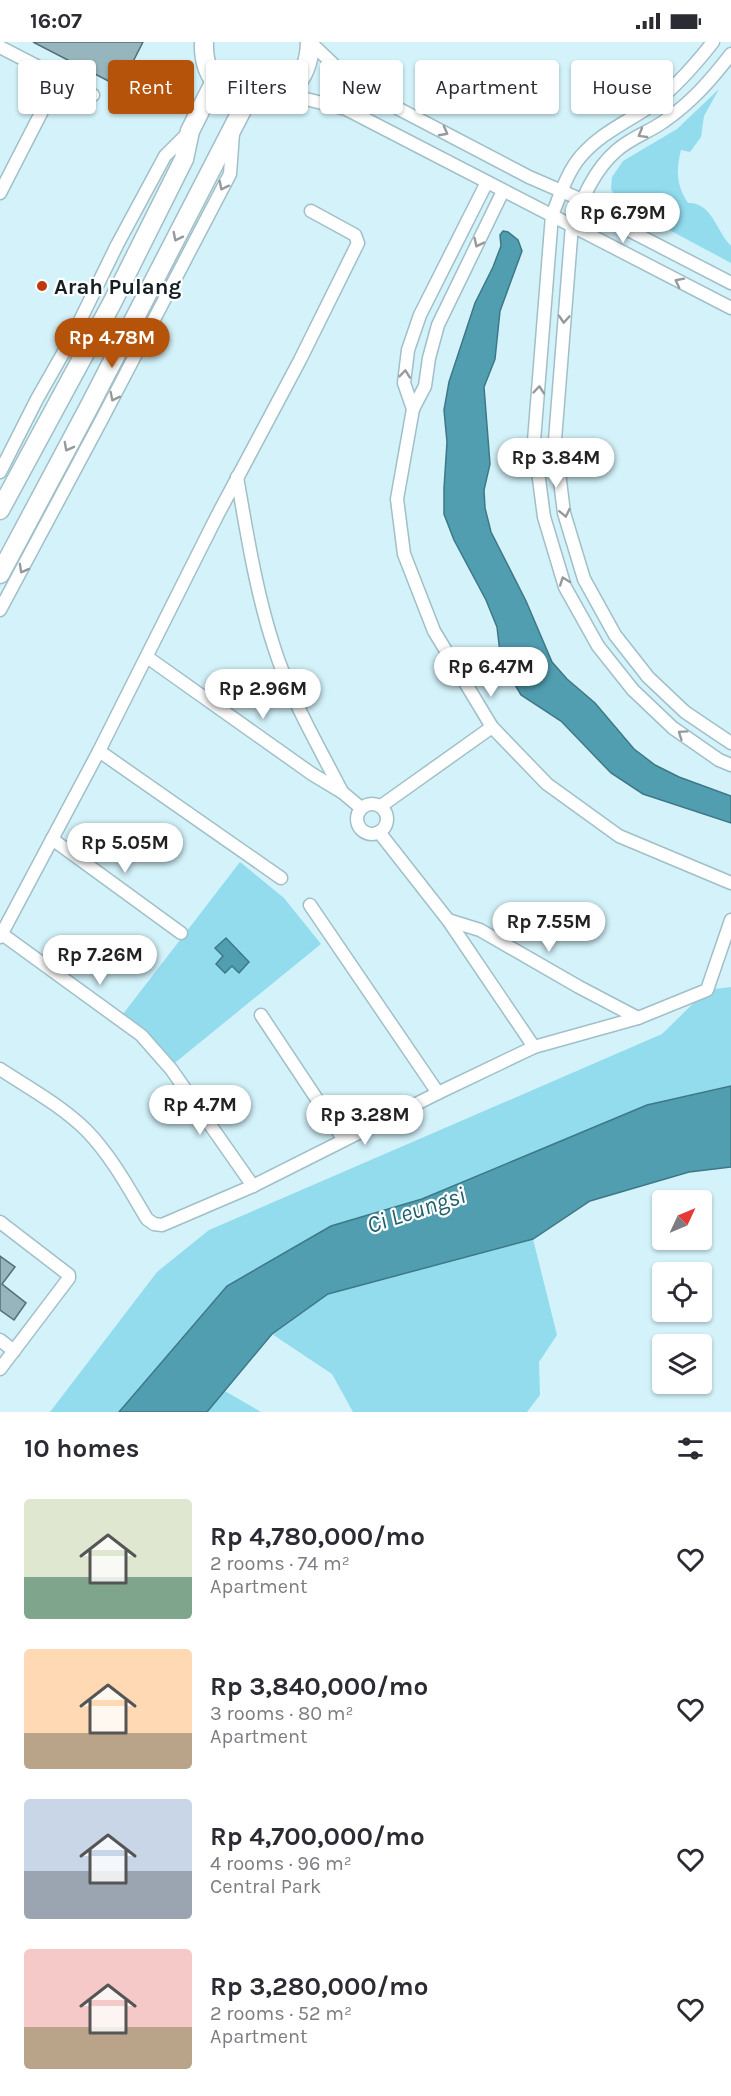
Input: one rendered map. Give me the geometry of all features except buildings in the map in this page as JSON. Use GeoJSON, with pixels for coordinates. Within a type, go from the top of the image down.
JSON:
{"type":"FeatureCollection","features":[{"type":"Feature","properties":{"kind":"street"},"geometry":{"type":"LineString","coordinates":[[204,42],[206,66]]}},
{"type":"Feature","properties":{"kind":"street"},"geometry":{"type":"LineString","coordinates":[[308,62],[310,42]]}},
{"type":"Feature","properties":{"kind":"street"},"geometry":{"type":"LineString","coordinates":[[310,42],[357,87],[529,177],[582,200],[615,222],[731,283]]}},
{"type":"Feature","properties":{"kind":"street"},"geometry":{"type":"LineString","coordinates":[[713,42],[693,68],[673,88],[651,105],[603,135],[579,158],[562,190],[552,215],[534,441],[544,517],[565,587],[598,646],[633,690],[673,728],[731,765]]}},
{"type":"Feature","properties":{"kind":"street"},"geometry":{"type":"LineString","coordinates":[[0,47],[25,60]]}},
{"type":"Feature","properties":{"kind":"street"},"geometry":{"type":"LineString","coordinates":[[731,54],[710,82],[687,104],[663,123],[617,150],[599,169],[582,200],[572,225],[555,440],[564,513],[574,546],[585,579],[615,635],[641,668],[685,712],[731,743]]}},
{"type":"Feature","properties":{"kind":"street"},"geometry":{"type":"LineString","coordinates":[[0,510],[112,303],[184,159],[190,131],[206,99]]}},
{"type":"Feature","properties":{"kind":"street"},"geometry":{"type":"LineString","coordinates":[[308,100],[346,109],[731,309]]}},
{"type":"Feature","properties":{"kind":"street"},"geometry":{"type":"LineString","coordinates":[[0,193],[41,114]]}},
{"type":"Feature","properties":{"kind":"street"},"geometry":{"type":"LineString","coordinates":[[0,574],[84,418],[240,114]]}},
{"type":"Feature","properties":{"kind":"street"},"geometry":{"type":"LineString","coordinates":[[0,610],[230,174],[233,129]]}},
{"type":"Feature","properties":{"kind":"street"},"geometry":{"type":"LineString","coordinates":[[0,472],[165,156],[190,131]]}},
{"type":"Feature","properties":{"kind":"street"},"geometry":{"type":"LineString","coordinates":[[413,409],[404,383],[408,350],[420,315],[487,182]]}},
{"type":"Feature","properties":{"kind":"street"},"geometry":{"type":"LineString","coordinates":[[503,190],[438,326],[429,358],[425,386],[413,409],[397,499],[404,554],[434,631],[492,727],[547,784],[619,836],[731,883]]}},
{"type":"Feature","properties":{"kind":"street"},"geometry":{"type":"LineString","coordinates":[[253,1186],[171,1069],[141,1035],[1,936],[99,751],[358,243],[355,235],[311,211]]}},
{"type":"Feature","properties":{"kind":"street"},"geometry":{"type":"LineString","coordinates":[[70,341],[93,335]]}},
{"type":"Feature","properties":{"kind":"street"},"geometry":{"type":"LineString","coordinates":[[237,477],[253,565],[274,648],[300,709],[342,792]]}},
{"type":"Feature","properties":{"kind":"street"},"geometry":{"type":"LineString","coordinates":[[147,657],[312,774],[342,792],[361,808]]}},
{"type":"Feature","properties":{"kind":"street"},"geometry":{"type":"LineString","coordinates":[[381,806],[492,727]]}},
{"type":"Feature","properties":{"kind":"street"},"geometry":{"type":"LineString","coordinates":[[99,751],[281,878]]}},
{"type":"Feature","properties":{"kind":"street"},"geometry":{"type":"LineString","coordinates":[[370,803],[381,806],[387,814],[386,825],[379,832],[368,833],[360,828],[357,818],[361,808],[370,803]]}},
{"type":"Feature","properties":{"kind":"street"},"geometry":{"type":"LineString","coordinates":[[379,832],[448,920],[534,1047]]}},
{"type":"Feature","properties":{"kind":"street"},"geometry":{"type":"LineString","coordinates":[[52,839],[181,933]]}},
{"type":"Feature","properties":{"kind":"street"},"geometry":{"type":"LineString","coordinates":[[310,905],[438,1093]]}},
{"type":"Feature","properties":{"kind":"street"},"geometry":{"type":"LineString","coordinates":[[448,920],[480,930],[638,1018]]}},
{"type":"Feature","properties":{"kind":"street"},"geometry":{"type":"LineString","coordinates":[[0,1069],[58,1107],[86,1130],[111,1159],[147,1219],[154,1224],[162,1225],[253,1186],[534,1047],[638,1018],[707,990],[731,920]]}},
{"type":"Feature","properties":{"kind":"street"},"geometry":{"type":"LineString","coordinates":[[261,1015],[344,1140]]}},
{"type":"Feature","properties":{"kind":"street"},"geometry":{"type":"LineString","coordinates":[[0,1222],[69,1275],[0,1370]]}},
{"type":"Feature","properties":{"kind":"street"},"geometry":{"type":"LineString","coordinates":[[0,1340],[14,1351]]}},
{"type":"Feature","properties":{"kind":"shaded area"},"geometry":{"type":"Polygon","coordinates":[[[719,89],[704,116],[701,137],[690,152],[681,150],[678,177],[681,190],[688,203],[703,207],[708,212],[731,246],[731,263],[619,203],[611,189],[612,177],[623,161],[677,129],[719,89]]]}},
{"type":"Feature","properties":{"kind":"shaded area"},"geometry":{"type":"Polygon","coordinates":[[[240,862],[284,898],[321,944],[171,1066],[136,1025],[123,1014],[240,862]]]}},
{"type":"Feature","properties":{"kind":"shaded area"},"geometry":{"type":"Polygon","coordinates":[[[731,987],[731,1086],[647,1105],[422,1199],[331,1226],[227,1286],[119,1412],[50,1412],[157,1272],[209,1230],[662,1034],[707,990],[731,987]]]}},
{"type":"Feature","properties":{"kind":"shaded area"},"geometry":{"type":"Polygon","coordinates":[[[533,1239],[557,1335],[539,1362],[540,1395],[527,1412],[353,1412],[332,1374],[272,1334],[328,1294],[533,1239]]]}},
{"type":"Feature","properties":{"kind":"shaded area"},"geometry":{"type":"Polygon","coordinates":[[[223,1390],[261,1412],[207,1412],[223,1390]]]}},
{"type":"Feature","properties":{"kind":"water"},"geometry":{"type":"Polygon","coordinates":[[[503,231],[518,240],[522,251],[500,311],[495,359],[484,387],[490,464],[484,490],[485,508],[491,532],[526,601],[552,662],[567,679],[595,703],[634,749],[655,765],[679,777],[731,796],[731,823],[643,794],[611,773],[561,721],[521,695],[501,661],[497,627],[486,600],[454,540],[444,514],[447,442],[444,410],[449,382],[475,303],[493,267],[501,246],[500,235],[503,231]]]}},
{"type":"Feature","properties":{"kind":"water"},"geometry":{"type":"Polygon","coordinates":[[[226,938],[249,962],[239,973],[232,966],[225,973],[216,964],[223,956],[215,948],[226,938]]]}},
{"type":"Feature","properties":{"kind":"water","name":"Ci Leungsi"},"geometry":{"type":"Polygon","coordinates":[[[731,1086],[731,1167],[689,1172],[590,1201],[533,1239],[328,1294],[272,1334],[207,1412],[119,1412],[227,1286],[331,1226],[422,1199],[647,1105],[731,1086]]]}},
{"type":"Feature","properties":{"kind":"place","name":"Arah Pulang"},"geometry":{"type":"Point","coordinates":[42,286]}}]}
